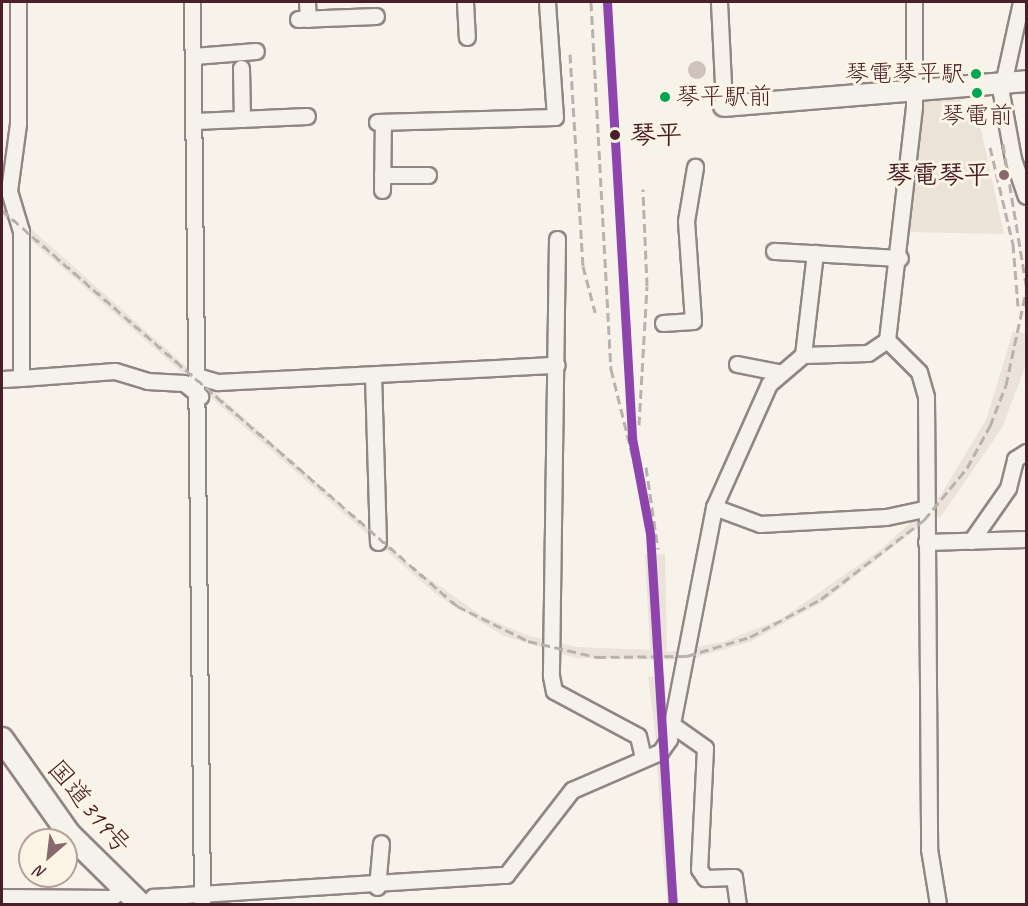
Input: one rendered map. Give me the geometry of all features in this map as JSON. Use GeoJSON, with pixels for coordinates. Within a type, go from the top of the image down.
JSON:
{"type":"FeatureCollection","features":[{"type":"Feature","properties":{"kind":"highway","name":"国道319号"},"geometry":{"type":"LineString","coordinates":[[2,739],[69,834],[140,904]]}},
{"type":"Feature","properties":{"kind":"main road"},"geometry":{"type":"LineString","coordinates":[[724,106],[1026,81]]}},
{"type":"Feature","properties":{"kind":"street"},"geometry":{"type":"LineString","coordinates":[[18,2],[18,124],[9,191],[21,231],[21,378]]}},
{"type":"Feature","properties":{"kind":"street"},"geometry":{"type":"LineString","coordinates":[[192,2],[200,377],[202,900]]}},
{"type":"Feature","properties":{"kind":"street"},"geometry":{"type":"LineString","coordinates":[[307,2],[303,19],[376,16]]}},
{"type":"Feature","properties":{"kind":"street"},"geometry":{"type":"LineString","coordinates":[[465,2],[467,37]]}},
{"type":"Feature","properties":{"kind":"street"},"geometry":{"type":"LineString","coordinates":[[428,175],[382,182],[380,122],[555,117],[547,2]]}},
{"type":"Feature","properties":{"kind":"street"},"geometry":{"type":"LineString","coordinates":[[719,2],[724,106]]}},
{"type":"Feature","properties":{"kind":"street"},"geometry":{"type":"LineString","coordinates":[[148,904],[153,897],[202,900],[506,875],[573,790],[660,752],[674,726],[714,507],[754,411],[778,372],[803,355],[868,353],[888,340],[900,258],[914,90],[914,2]]}},
{"type":"Feature","properties":{"kind":"street"},"geometry":{"type":"LineString","coordinates":[[1021,2],[1003,83],[1005,128],[1026,196]]}},
{"type":"Feature","properties":{"kind":"street"},"geometry":{"type":"LineString","coordinates":[[194,56],[256,51]]}},
{"type":"Feature","properties":{"kind":"street"},"geometry":{"type":"LineString","coordinates":[[241,68],[242,119]]}},
{"type":"Feature","properties":{"kind":"street"},"geometry":{"type":"LineString","coordinates":[[195,121],[307,116]]}},
{"type":"Feature","properties":{"kind":"street"},"geometry":{"type":"LineString","coordinates":[[663,323],[693,321],[686,220],[695,167]]}},
{"type":"Feature","properties":{"kind":"street"},"geometry":{"type":"LineString","coordinates":[[557,239],[557,365],[549,648],[554,691],[638,736],[643,758]]}},
{"type":"Feature","properties":{"kind":"street"},"geometry":{"type":"LineString","coordinates":[[774,251],[900,258]]}},
{"type":"Feature","properties":{"kind":"street"},"geometry":{"type":"LineString","coordinates":[[803,355],[815,253]]}},
{"type":"Feature","properties":{"kind":"street"},"geometry":{"type":"LineString","coordinates":[[888,340],[910,360],[924,385],[928,455],[923,509],[926,542],[929,849],[938,904]]}},
{"type":"Feature","properties":{"kind":"street"},"geometry":{"type":"LineString","coordinates":[[737,364],[778,372]]}},
{"type":"Feature","properties":{"kind":"street"},"geometry":{"type":"LineString","coordinates":[[200,377],[218,382],[557,365]]}},
{"type":"Feature","properties":{"kind":"street"},"geometry":{"type":"LineString","coordinates":[[2,379],[115,371],[147,381],[184,383],[200,396]]}},
{"type":"Feature","properties":{"kind":"street"},"geometry":{"type":"LineString","coordinates":[[373,375],[378,542]]}},
{"type":"Feature","properties":{"kind":"street"},"geometry":{"type":"LineString","coordinates":[[971,541],[1008,488],[1015,459],[1026,452]]}},
{"type":"Feature","properties":{"kind":"street"},"geometry":{"type":"LineString","coordinates":[[714,507],[760,524],[886,517],[923,509]]}},
{"type":"Feature","properties":{"kind":"street"},"geometry":{"type":"LineString","coordinates":[[926,542],[1026,539]]}},
{"type":"Feature","properties":{"kind":"street"},"geometry":{"type":"LineString","coordinates":[[674,726],[705,748],[699,869],[705,878],[734,877],[738,904]]}},
{"type":"Feature","properties":{"kind":"street"},"geometry":{"type":"LineString","coordinates":[[377,887],[381,843]]}},
{"type":"Feature","properties":{"kind":"street"},"geometry":{"type":"LineString","coordinates":[[2,897],[111,898],[123,889]]}},
{"type":"Feature","properties":{"kind":"shaded area"},"geometry":{"type":"Polygon","coordinates":[[[697,61],[703,64],[706,70],[703,76],[697,79],[691,76],[688,70],[691,64],[697,61]]]}},
{"type":"Feature","properties":{"kind":"shaded area"},"geometry":{"type":"Polygon","coordinates":[[[960,94],[962,109],[976,107],[1004,234],[907,232],[919,108],[925,98],[960,94]]]}},
{"type":"Feature","properties":{"kind":"shaded area"},"geometry":{"type":"Polygon","coordinates":[[[2,203],[411,566],[482,616],[529,636],[577,647],[650,650],[645,555],[665,554],[667,652],[723,642],[781,619],[880,550],[940,496],[986,420],[1013,332],[1026,333],[1026,365],[1002,428],[940,518],[935,514],[824,601],[750,642],[686,660],[576,658],[504,636],[438,596],[2,215],[2,203]]]}},
{"type":"Feature","properties":{"kind":"shaded area"},"geometry":{"type":"Polygon","coordinates":[[[665,675],[667,736],[657,747],[648,677],[665,675]]]}},
{"type":"Feature","properties":{"kind":"shaded area"},"geometry":{"type":"Polygon","coordinates":[[[667,759],[673,859],[679,904],[668,904],[663,859],[657,762],[667,759]]]}},
{"type":"Feature","properties":{"kind":"railway"},"geometry":{"type":"LineString","coordinates":[[591,2],[611,369],[640,486]]}},
{"type":"Feature","properties":{"kind":"railway"},"geometry":{"type":"LineString","coordinates":[[570,54],[583,266],[595,312]]}},
{"type":"Feature","properties":{"kind":"railway"},"geometry":{"type":"LineString","coordinates":[[1003,144],[1026,285]]}},
{"type":"Feature","properties":{"kind":"railway"},"geometry":{"type":"LineString","coordinates":[[990,147],[1013,244],[1018,306]]}},
{"type":"Feature","properties":{"kind":"railway"},"geometry":{"type":"LineString","coordinates":[[639,425],[647,286],[643,189]]}},
{"type":"Feature","properties":{"kind":"railway"},"geometry":{"type":"LineString","coordinates":[[2,210],[457,606],[528,641],[597,657],[687,656],[750,637],[821,599],[924,520],[967,468],[990,426],[1006,385],[1026,292]]}},
{"type":"Feature","properties":{"kind":"railway"},"geometry":{"type":"LineString","coordinates":[[646,467],[658,549]]}},
{"type":"Feature","properties":{"kind":"transit line"},"geometry":{"type":"LineString","coordinates":[[607,2],[632,438],[650,533],[673,904]]}},
{"type":"Feature","properties":{"kind":"place","name":"琴電琴平駅"},"geometry":{"type":"Point","coordinates":[976,74]}},
{"type":"Feature","properties":{"kind":"place","name":"琴電前"},"geometry":{"type":"Point","coordinates":[977,93]}},
{"type":"Feature","properties":{"kind":"place","name":"琴平駅前"},"geometry":{"type":"Point","coordinates":[665,97]}},
{"type":"Feature","properties":{"kind":"place","name":"琴平"},"geometry":{"type":"Point","coordinates":[615,135]}},
{"type":"Feature","properties":{"kind":"place","name":"琴電琴平"},"geometry":{"type":"Point","coordinates":[1004,175]}}]}
